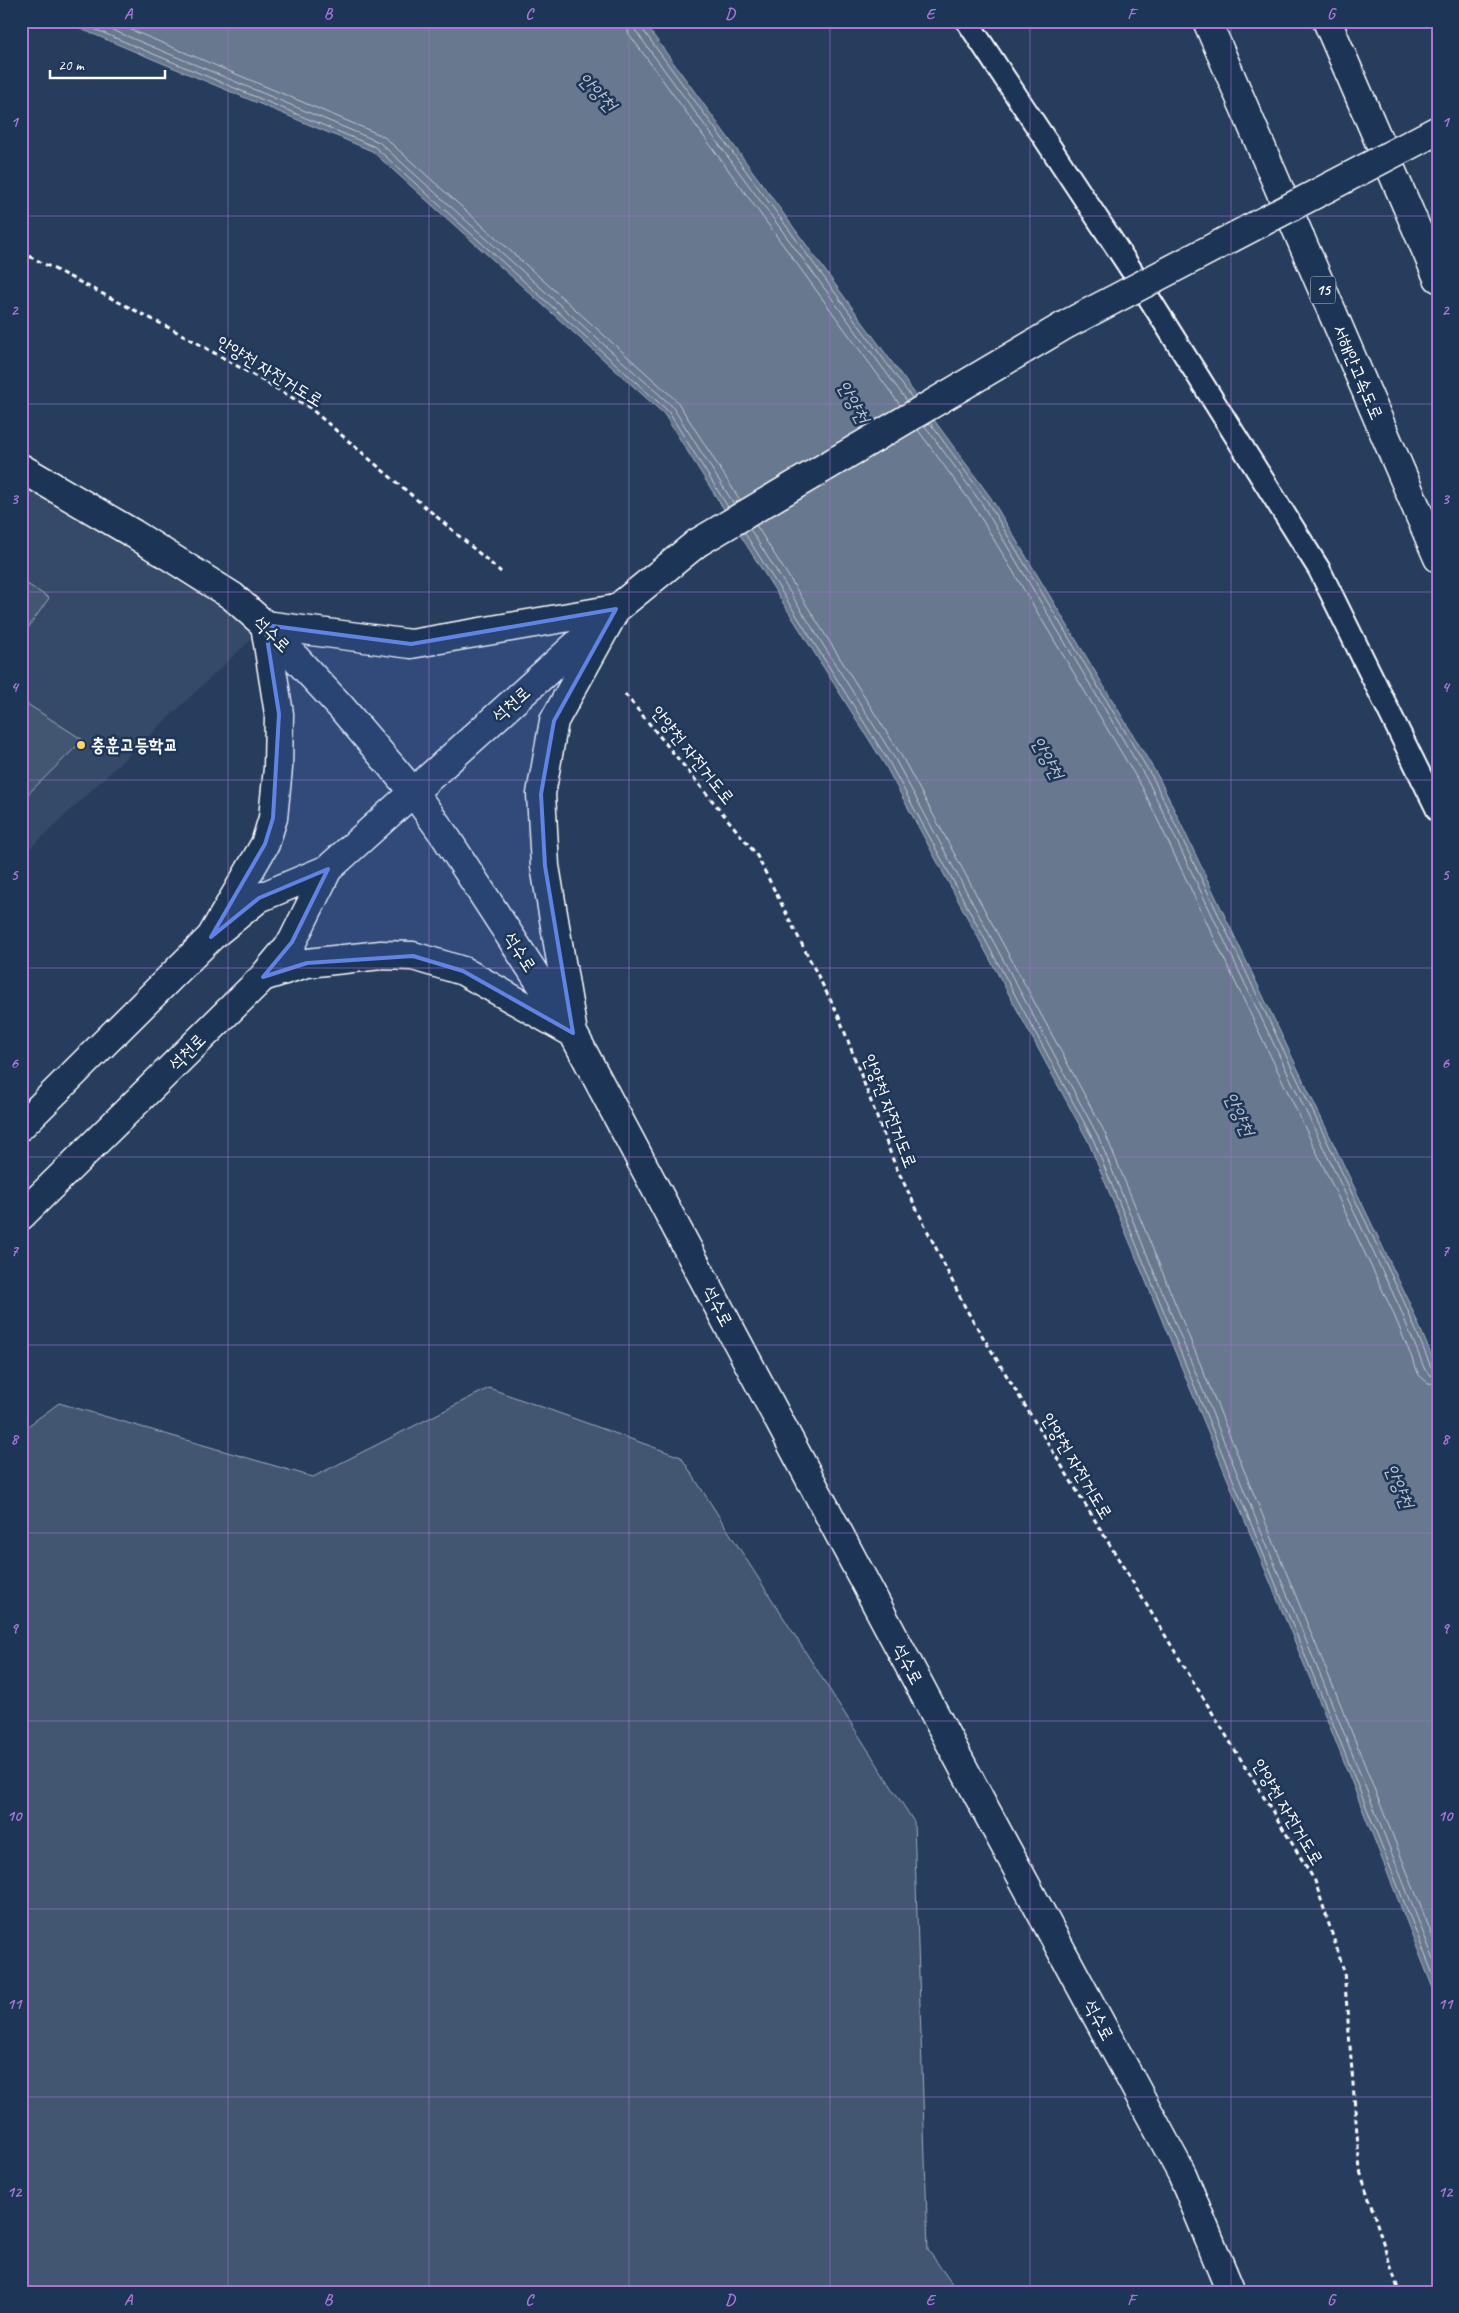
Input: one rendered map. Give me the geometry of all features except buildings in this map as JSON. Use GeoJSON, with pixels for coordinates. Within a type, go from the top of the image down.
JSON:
{"type":"FeatureCollection","features":[{"type":"Feature","properties":{"kind":"main road","name":"서해안고속도로"},"geometry":{"type":"LineString","coordinates":[[1207,21],[1438,558]]}},
{"type":"Feature","properties":{"kind":"main road"},"geometry":{"type":"LineString","coordinates":[[1327,21],[1438,278]]}},
{"type":"Feature","properties":{"kind":"main road","name":"석천로"},"geometry":{"type":"LineString","coordinates":[[21,1126],[211,937],[259,898],[328,868],[414,793],[616,609],[696,543],[1067,324],[1438,130]]}},
{"type":"Feature","properties":{"kind":"main road","name":"석수로"},"geometry":{"type":"LineString","coordinates":[[21,468],[134,534],[232,596],[265,625],[341,707],[414,793],[447,839],[573,1033],[988,1816],[1182,2174],[1230,2292]]}},
{"type":"Feature","properties":{"kind":"main road"},"geometry":{"type":"LineString","coordinates":[[211,937],[264,844],[274,818],[278,768],[279,714],[265,625],[411,644],[616,609]]}},
{"type":"Feature","properties":{"kind":"main road"},"geometry":{"type":"LineString","coordinates":[[573,1033],[545,866],[541,794],[554,721],[616,609]]}},
{"type":"Feature","properties":{"kind":"main road","name":"석천로"},"geometry":{"type":"LineString","coordinates":[[21,1216],[263,977],[292,942],[328,868]]}},
{"type":"Feature","properties":{"kind":"main road"},"geometry":{"type":"LineString","coordinates":[[263,977],[307,963],[381,956],[413,956],[464,971],[573,1033]]}},
{"type":"Feature","properties":{"kind":"lane"},"geometry":{"type":"LineString","coordinates":[[967,21],[1132,271],[1318,569],[1438,811]]}},
{"type":"Feature","properties":{"kind":"path","name":"안양천 자전거도로"},"geometry":{"type":"LineString","coordinates":[[21,252],[185,336],[310,408],[501,572]]}},
{"type":"Feature","properties":{"kind":"path","name":"안양천 자전거도로"},"geometry":{"type":"LineString","coordinates":[[625,694],[756,854],[839,1017],[895,1165],[966,1309],[1315,1881],[1344,1971],[1360,2171],[1399,2292]]}},
{"type":"Feature","properties":{"kind":"highlighted area"},"geometry":{"type":"Polygon","coordinates":[[[616,609],[554,721],[541,794],[545,866],[573,1033],[463,971],[413,956],[307,963],[263,977],[292,942],[328,869],[259,898],[211,937],[265,844],[273,818],[279,714],[265,625],[411,644],[616,609]]]}},
{"type":"Feature","properties":{"kind":"shaded area","name":"충훈고등학교"},"geometry":{"type":"Polygon","coordinates":[[[21,484],[226,603],[259,632],[21,857],[21,484]]]}},
{"type":"Feature","properties":{"kind":"shaded area"},"geometry":{"type":"Polygon","coordinates":[[[21,580],[49,598],[21,638],[21,580]]]}},
{"type":"Feature","properties":{"kind":"shaded area"},"geometry":{"type":"Polygon","coordinates":[[[21,700],[83,740],[21,801],[21,700]]]}},
{"type":"Feature","properties":{"kind":"shaded area"},"geometry":{"type":"Polygon","coordinates":[[[489,1388],[681,1457],[914,1822],[928,2250],[958,2292],[21,2292],[21,1431],[59,1403],[313,1477],[489,1388]]]}},
{"type":"Feature","properties":{"kind":"water","name":"안양천"},"geometry":{"type":"Polygon","coordinates":[[[62,21],[643,21],[991,498],[1159,778],[1409,1302],[1438,1371],[1438,2001],[1330,1727],[1088,1141],[885,765],[664,414],[372,151],[62,21]]]}},
{"type":"Feature","properties":{"kind":"place","name":"충훈고등학교"},"geometry":{"type":"Point","coordinates":[81,745]}}]}
